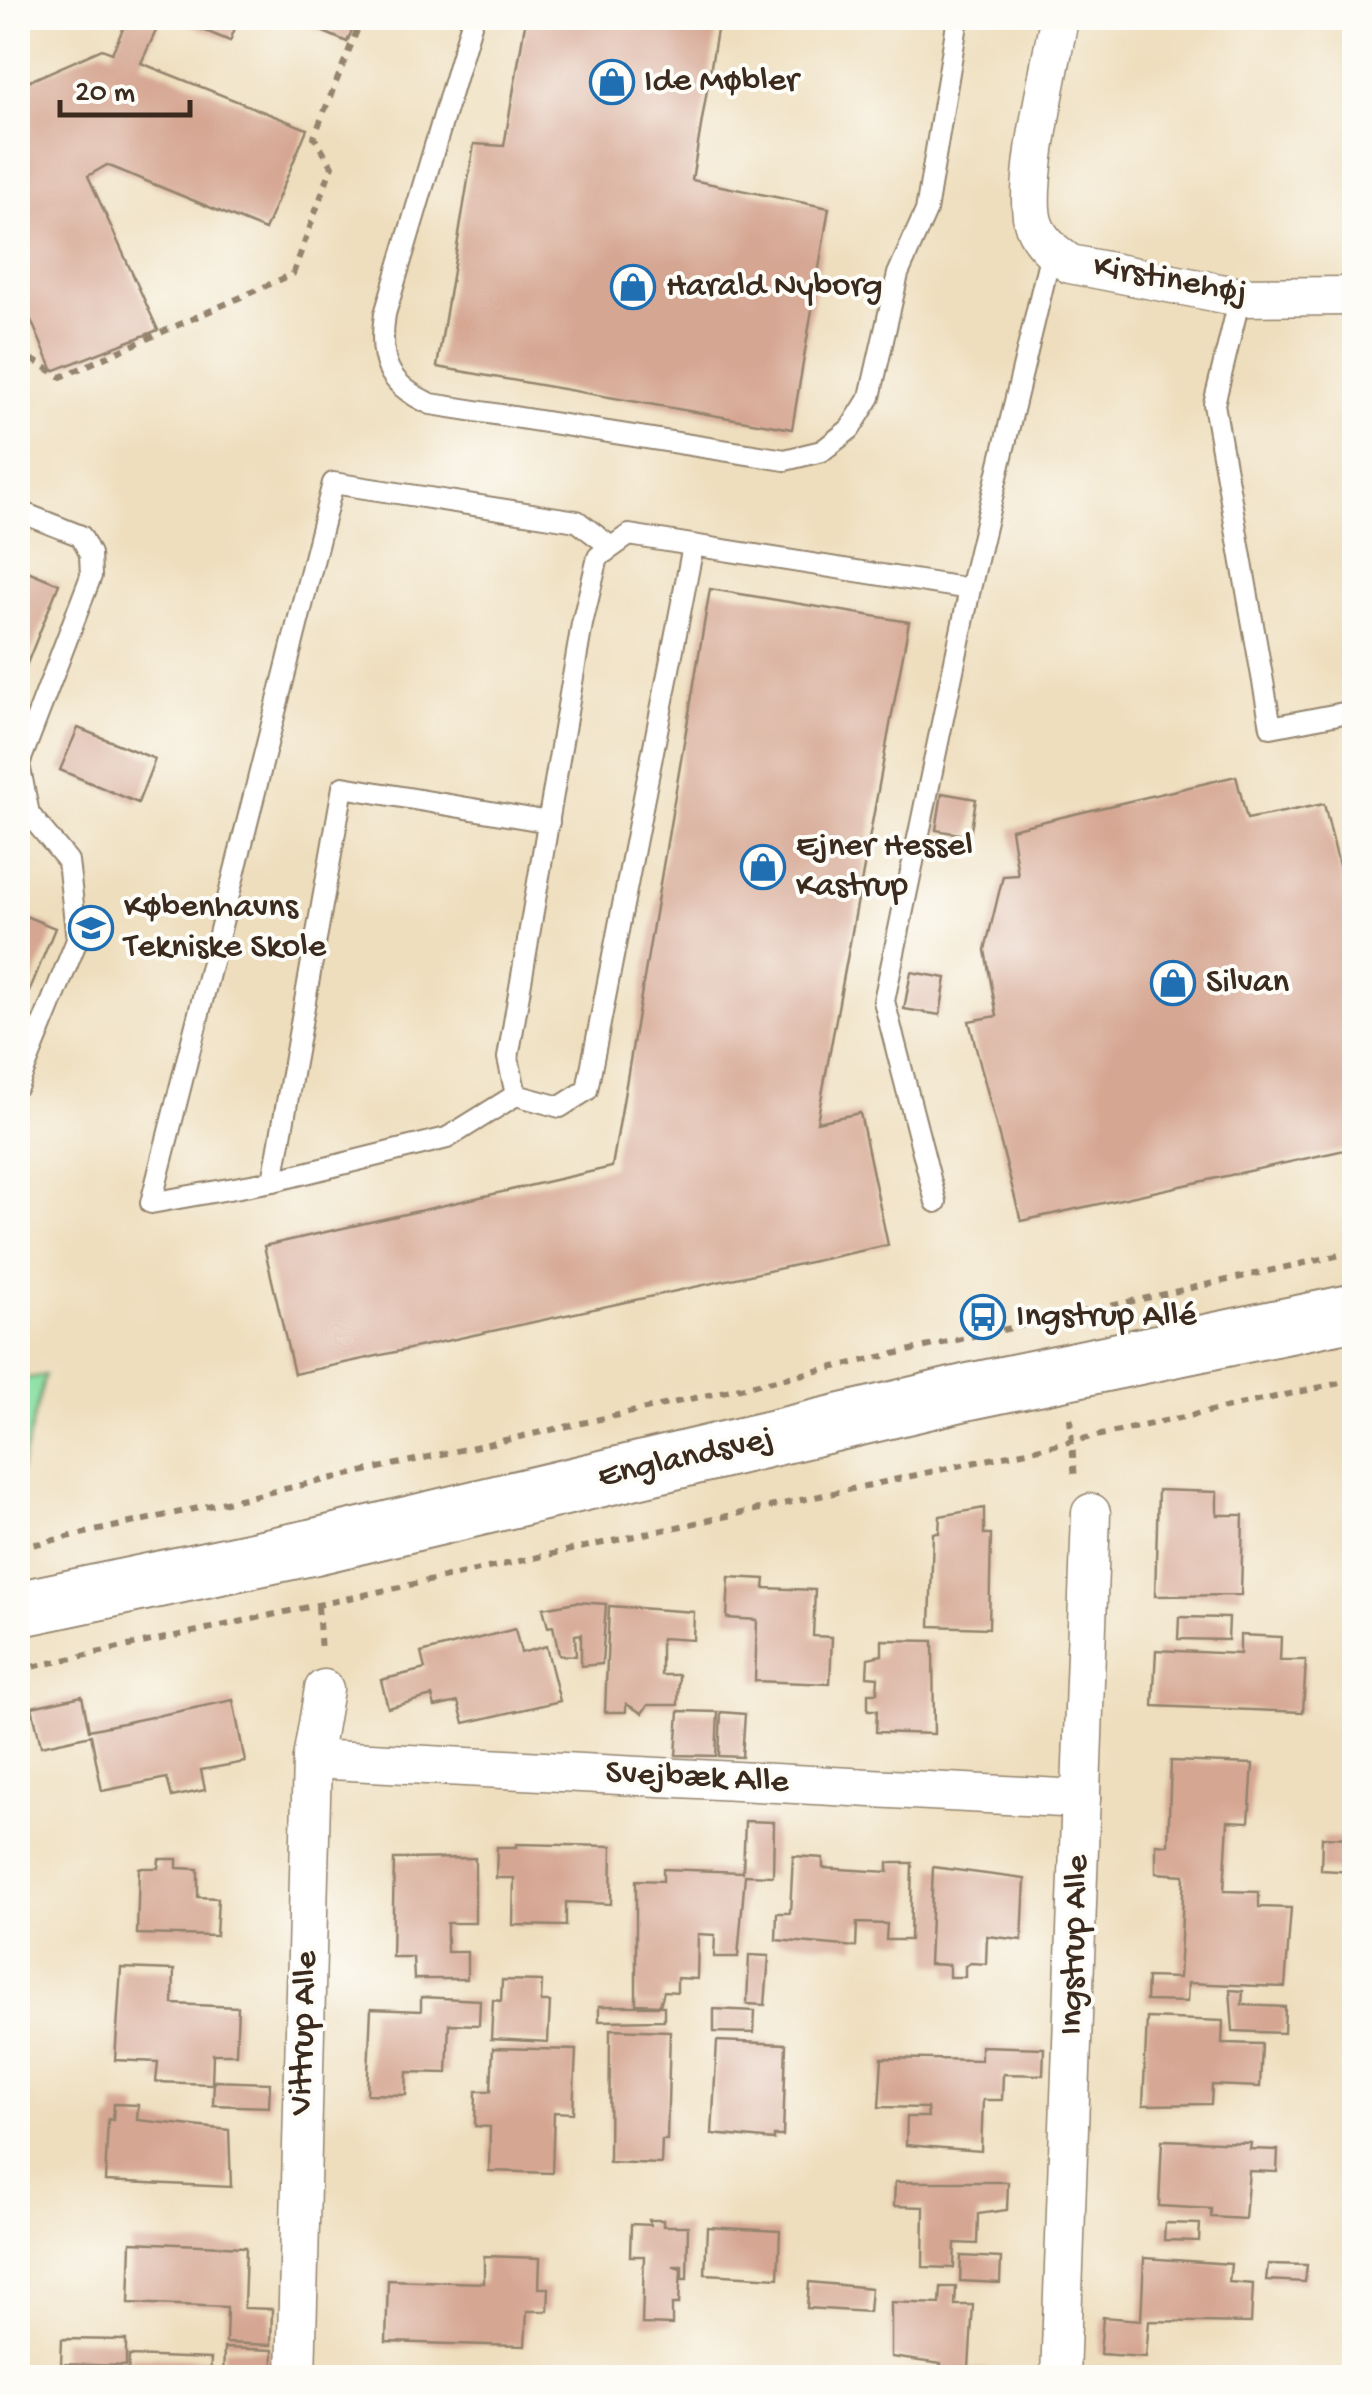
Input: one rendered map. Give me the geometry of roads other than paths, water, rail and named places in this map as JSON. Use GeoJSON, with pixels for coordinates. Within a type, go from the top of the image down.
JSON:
{"type":"FeatureCollection","features":[{"type":"Feature","properties":{"kind":"main road","name":"Englandsvej"},"geometry":{"type":"LineString","coordinates":[[18,1609],[313,1547],[967,1392],[1354,1312]]}},
{"type":"Feature","properties":{"kind":"street","name":"Kirstinehøj"},"geometry":{"type":"LineString","coordinates":[[1059,18],[1032,184],[1032,222],[1051,252],[1070,264],[1240,298],[1354,296]]}},
{"type":"Feature","properties":{"kind":"street","name":"Ingstrup Alle"},"geometry":{"type":"LineString","coordinates":[[1060,2378],[1091,1513]]}},
{"type":"Feature","properties":{"kind":"street","name":"Vittrup Alle"},"geometry":{"type":"LineString","coordinates":[[296,2378],[312,1759],[324,1689]]}},
{"type":"Feature","properties":{"kind":"street","name":"Svejbæk Alle"},"geometry":{"type":"LineString","coordinates":[[312,1759],[1081,1799]]}},
{"type":"Feature","properties":{"kind":"lane"},"geometry":{"type":"LineString","coordinates":[[473,18],[382,339],[389,376],[399,388],[431,404],[785,460],[822,451],[862,416],[898,274],[926,211],[958,18]]}},
{"type":"Feature","properties":{"kind":"lane"},"geometry":{"type":"LineString","coordinates":[[936,1202],[884,1001],[970,589],[1051,252]]}},
{"type":"Feature","properties":{"kind":"lane"},"geometry":{"type":"LineString","coordinates":[[1240,298],[1214,404],[1271,727],[1354,711]]}},
{"type":"Feature","properties":{"kind":"lane"},"geometry":{"type":"LineString","coordinates":[[612,548],[577,521],[333,482],[151,1204],[272,1181],[447,1138],[516,1095],[560,1107],[587,1090],[693,546]]}},
{"type":"Feature","properties":{"kind":"lane"},"geometry":{"type":"LineString","coordinates":[[18,511],[80,536],[90,554],[91,576],[19,764],[29,814],[68,861],[77,940],[18,1086]]}},
{"type":"Feature","properties":{"kind":"lane"},"geometry":{"type":"LineString","coordinates":[[516,1095],[508,1058],[598,557],[630,536],[970,589]]}},
{"type":"Feature","properties":{"kind":"lane"},"geometry":{"type":"LineString","coordinates":[[272,1181],[343,788],[549,822]]}},
{"type":"Feature","properties":{"kind":"place","name":"Ide Møbler"},"geometry":{"type":"Point","coordinates":[612,82]}},
{"type":"Feature","properties":{"kind":"place","name":"Harald Nyborg"},"geometry":{"type":"Point","coordinates":[633,287]}},
{"type":"Feature","properties":{"kind":"place","name":"Ejner Hessel Kastrup"},"geometry":{"type":"Point","coordinates":[763,867]}},
{"type":"Feature","properties":{"kind":"place","name":"Københavns Tekniske Skole"},"geometry":{"type":"Point","coordinates":[91,928]}},
{"type":"Feature","properties":{"kind":"place","name":"Silvan"},"geometry":{"type":"Point","coordinates":[1173,983]}},
{"type":"Feature","properties":{"kind":"place","name":"Ingstrup Allé"},"geometry":{"type":"Point","coordinates":[983,1317]}}]}
